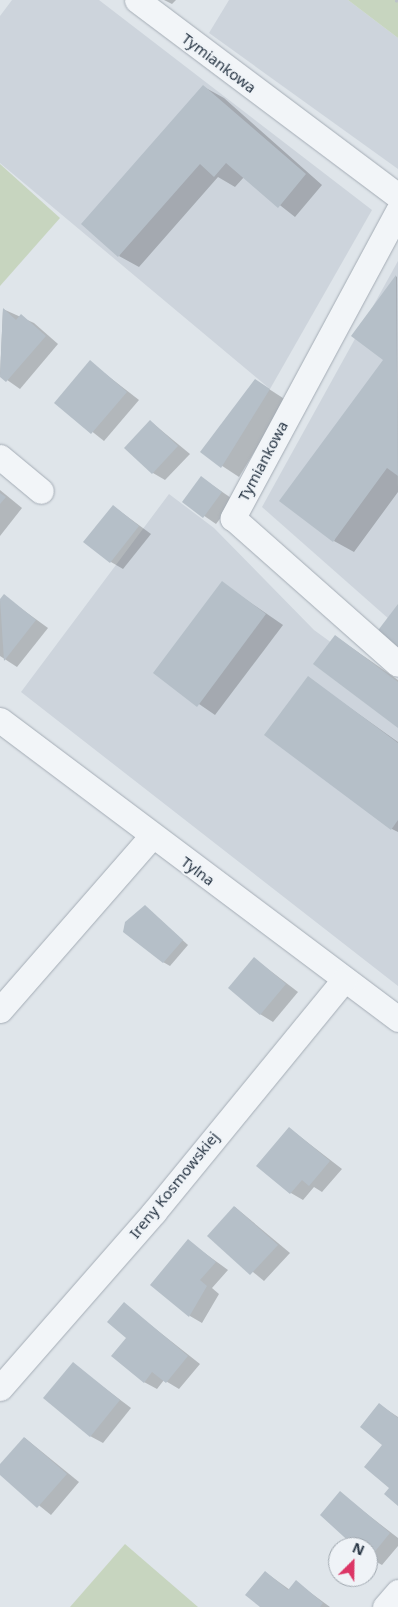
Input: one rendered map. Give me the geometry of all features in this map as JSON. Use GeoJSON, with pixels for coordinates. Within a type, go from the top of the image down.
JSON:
{"type":"FeatureCollection","features":[{"type":"Feature","properties":{"kind":"street","name":"Tymiankowa"},"geometry":{"type":"LineString","coordinates":[[137,0],[398,196]]}},
{"type":"Feature","properties":{"kind":"street","name":"Tymiankowa"},"geometry":{"type":"LineString","coordinates":[[398,210],[233,518],[398,664]]}},
{"type":"Feature","properties":{"kind":"street"},"geometry":{"type":"LineString","coordinates":[[0,457],[41,491]]}},
{"type":"Feature","properties":{"kind":"street","name":"Tylna"},"geometry":{"type":"LineString","coordinates":[[0,720],[398,1019]]}},
{"type":"Feature","properties":{"kind":"street"},"geometry":{"type":"LineString","coordinates":[[0,1010],[152,836]]}},
{"type":"Feature","properties":{"kind":"street","name":"Ireny Kosmowskiej"},"geometry":{"type":"LineString","coordinates":[[0,1388],[154,1212],[344,980]]}},
{"type":"Feature","properties":{"kind":"street"},"geometry":{"type":"LineString","coordinates":[[385,1607],[398,1592]]}},
{"type":"Feature","properties":{"kind":"shaded area"},"geometry":{"type":"Polygon","coordinates":[[[12,0],[99,0],[372,210],[270,389],[0,163],[0,16],[12,0]]]}},
{"type":"Feature","properties":{"kind":"shaded area"},"geometry":{"type":"Polygon","coordinates":[[[229,0],[348,0],[398,38],[398,169],[209,33],[229,0]]]}},
{"type":"Feature","properties":{"kind":"shaded area"},"geometry":{"type":"Polygon","coordinates":[[[398,261],[398,627],[262,507],[398,261]]]}},
{"type":"Feature","properties":{"kind":"shaded area"},"geometry":{"type":"Polygon","coordinates":[[[169,494],[214,528],[314,630],[398,691],[398,986],[21,692],[169,494]]]}},
{"type":"Feature","properties":{"kind":"green space"},"geometry":{"type":"Polygon","coordinates":[[[348,0],[398,0],[398,38],[348,0]]]}},
{"type":"Feature","properties":{"kind":"green space"},"geometry":{"type":"Polygon","coordinates":[[[0,164],[60,218],[0,286],[0,164]]]}},
{"type":"Feature","properties":{"kind":"green space"},"geometry":{"type":"Polygon","coordinates":[[[125,1544],[198,1607],[70,1607],[125,1544]]]}},
{"type":"Feature","properties":{"kind":"building"},"geometry":{"type":"Polygon","coordinates":[[[203,85],[306,174],[278,208],[226,163],[214,177],[200,164],[118,257],[81,224],[203,85]]]}},
{"type":"Feature","properties":{"kind":"building"},"geometry":{"type":"Polygon","coordinates":[[[396,275],[398,476],[387,468],[333,542],[279,501],[383,360],[351,336],[396,275]]]}},
{"type":"Feature","properties":{"kind":"building"},"geometry":{"type":"Polygon","coordinates":[[[3,308],[16,320],[21,314],[46,336],[6,382],[0,377],[3,308]]]}},
{"type":"Feature","properties":{"kind":"building"},"geometry":{"type":"Polygon","coordinates":[[[90,360],[127,392],[91,434],[54,403],[90,360]]]}},
{"type":"Feature","properties":{"kind":"building"},"geometry":{"type":"Polygon","coordinates":[[[255,379],[270,389],[221,468],[200,452],[255,379]]]}},
{"type":"Feature","properties":{"kind":"building"},"geometry":{"type":"Polygon","coordinates":[[[150,420],[178,446],[152,474],[124,448],[150,420]]]}},
{"type":"Feature","properties":{"kind":"building"},"geometry":{"type":"Polygon","coordinates":[[[201,476],[222,492],[203,518],[182,502],[201,476]]]}},
{"type":"Feature","properties":{"kind":"building"},"geometry":{"type":"Polygon","coordinates":[[[0,493],[6,497],[0,504],[0,493]]]}},
{"type":"Feature","properties":{"kind":"building"},"geometry":{"type":"Polygon","coordinates":[[[113,505],[139,526],[110,563],[83,542],[113,505]]]}},
{"type":"Feature","properties":{"kind":"building"},"geometry":{"type":"Polygon","coordinates":[[[222,581],[266,614],[197,707],[153,673],[222,581]]]}},
{"type":"Feature","properties":{"kind":"building"},"geometry":{"type":"Polygon","coordinates":[[[4,594],[36,620],[4,661],[0,599],[4,594]]]}},
{"type":"Feature","properties":{"kind":"building"},"geometry":{"type":"Polygon","coordinates":[[[398,604],[398,649],[376,633],[398,604]]]}},
{"type":"Feature","properties":{"kind":"building"},"geometry":{"type":"Polygon","coordinates":[[[335,635],[398,682],[398,728],[313,664],[335,635]]]}},
{"type":"Feature","properties":{"kind":"building"},"geometry":{"type":"Polygon","coordinates":[[[308,676],[398,743],[398,820],[391,830],[264,735],[308,676]]]}},
{"type":"Feature","properties":{"kind":"building"},"geometry":{"type":"Polygon","coordinates":[[[145,905],[183,940],[163,963],[123,932],[125,922],[145,905]]]}},
{"type":"Feature","properties":{"kind":"building"},"geometry":{"type":"Polygon","coordinates":[[[254,957],[286,984],[260,1015],[228,988],[254,957]]]}},
{"type":"Feature","properties":{"kind":"building"},"geometry":{"type":"Polygon","coordinates":[[[289,1127],[330,1161],[309,1186],[302,1180],[290,1194],[256,1166],[289,1127]]]}},
{"type":"Feature","properties":{"kind":"building"},"geometry":{"type":"Polygon","coordinates":[[[234,1206],[278,1245],[250,1275],[207,1236],[234,1206]]]}},
{"type":"Feature","properties":{"kind":"building"},"geometry":{"type":"Polygon","coordinates":[[[188,1239],[216,1262],[200,1280],[207,1286],[189,1317],[150,1285],[188,1239]]]}},
{"type":"Feature","properties":{"kind":"building"},"geometry":{"type":"Polygon","coordinates":[[[124,1302],[188,1356],[166,1383],[152,1372],[144,1383],[111,1356],[126,1338],[107,1322],[124,1302]]]}},
{"type":"Feature","properties":{"kind":"building"},"geometry":{"type":"Polygon","coordinates":[[[73,1362],[120,1400],[90,1437],[43,1398],[73,1362]]]}},
{"type":"Feature","properties":{"kind":"building"},"geometry":{"type":"Polygon","coordinates":[[[379,1403],[398,1418],[398,1506],[384,1494],[389,1488],[364,1467],[382,1445],[360,1427],[379,1403]]]}},
{"type":"Feature","properties":{"kind":"building"},"geometry":{"type":"Polygon","coordinates":[[[24,1437],[67,1474],[37,1508],[0,1475],[0,1464],[24,1437]]]}},
{"type":"Feature","properties":{"kind":"building"},"geometry":{"type":"Polygon","coordinates":[[[340,1491],[390,1533],[378,1548],[378,1537],[344,1537],[320,1515],[340,1491]]]}},
{"type":"Feature","properties":{"kind":"building"},"geometry":{"type":"Polygon","coordinates":[[[265,1571],[288,1590],[296,1580],[323,1603],[320,1607],[260,1607],[245,1595],[265,1571]]]}}]}
